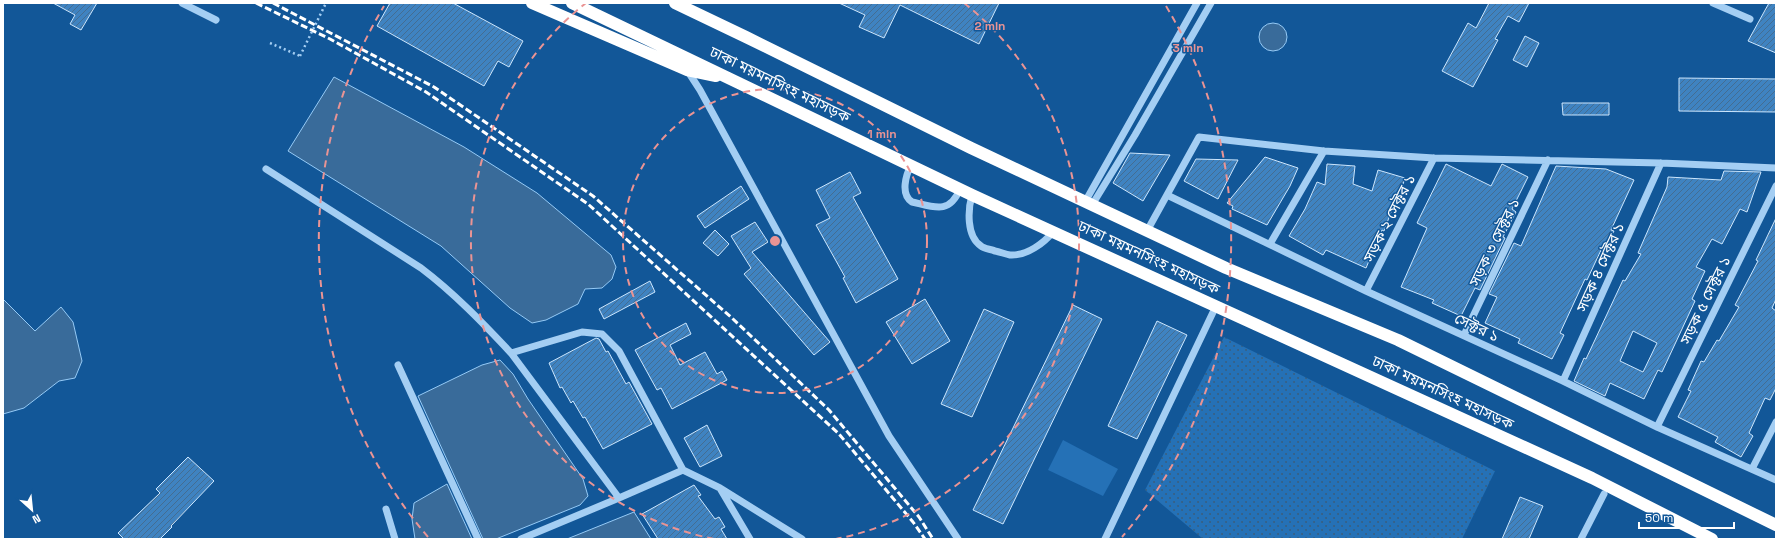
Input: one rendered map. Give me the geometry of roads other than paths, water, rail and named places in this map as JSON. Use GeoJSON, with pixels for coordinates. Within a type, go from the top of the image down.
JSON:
{"type":"FeatureCollection","features":[{"type":"Feature","properties":{"kind":"highway"},"geometry":{"type":"LineString","coordinates":[[532,3],[687,70],[733,80]]}},
{"type":"Feature","properties":{"kind":"highway","name":"ঢাকা ময়মনসিংহ মহাসড়ক"},"geometry":{"type":"LineString","coordinates":[[572,3],[972,195],[1054,231],[1592,478],[1712,539]]}},
{"type":"Feature","properties":{"kind":"highway","name":"ঢাকা ময়মনসিংহ মহাসড়ক"},"geometry":{"type":"LineString","coordinates":[[675,3],[971,148],[1226,268],[1398,340],[1776,525]]}},
{"type":"Feature","properties":{"kind":"street"},"geometry":{"type":"LineString","coordinates":[[182,3],[216,20]]}},
{"type":"Feature","properties":{"kind":"street"},"geometry":{"type":"LineString","coordinates":[[1089,203],[1197,3]]}},
{"type":"Feature","properties":{"kind":"street"},"geometry":{"type":"LineString","coordinates":[[1089,203],[1135,134],[1211,3]]}},
{"type":"Feature","properties":{"kind":"street"},"geometry":{"type":"LineString","coordinates":[[1713,3],[1750,19]]}},
{"type":"Feature","properties":{"kind":"street"},"geometry":{"type":"LineString","coordinates":[[687,70],[700,90],[889,436],[958,539]]}},
{"type":"Feature","properties":{"kind":"street"},"geometry":{"type":"LineString","coordinates":[[1146,230],[1199,137],[1324,151],[1434,158],[1661,163],[1776,168]]}},
{"type":"Feature","properties":{"kind":"street"},"geometry":{"type":"LineString","coordinates":[[1270,244],[1324,151]]}},
{"type":"Feature","properties":{"kind":"street","name":"সড়ক ২ সেক্টর ১"},"geometry":{"type":"LineString","coordinates":[[1366,291],[1434,158]]}},
{"type":"Feature","properties":{"kind":"street","name":"সড়ক ৩ সেক্টর ১"},"geometry":{"type":"LineString","coordinates":[[1464,335],[1548,160]]}},
{"type":"Feature","properties":{"kind":"street","name":"সড়ক ৪ সেক্টর ১"},"geometry":{"type":"LineString","coordinates":[[1563,381],[1661,163]]}},
{"type":"Feature","properties":{"kind":"street"},"geometry":{"type":"LineString","coordinates":[[911,165],[906,176],[906,194],[908,199],[912,202],[939,208],[947,206],[956,199],[960,189]]}},
{"type":"Feature","properties":{"kind":"street"},"geometry":{"type":"LineString","coordinates":[[266,169],[421,268],[444,286],[484,324],[510,353],[619,498]]}},
{"type":"Feature","properties":{"kind":"street","name":"সড়ক ৫ সেক্টর ১"},"geometry":{"type":"LineString","coordinates":[[1657,427],[1776,186]]}},
{"type":"Feature","properties":{"kind":"street"},"geometry":{"type":"LineString","coordinates":[[972,195],[969,205],[970,228],[974,240],[981,246],[1009,255],[1016,255],[1027,252],[1047,240],[1054,231]]}},
{"type":"Feature","properties":{"kind":"street","name":"সেক্টর ১"},"geometry":{"type":"LineString","coordinates":[[1167,195],[1366,291],[1563,381],[1657,427],[1776,480]]}},
{"type":"Feature","properties":{"kind":"street"},"geometry":{"type":"LineString","coordinates":[[1105,539],[1216,306]]}},
{"type":"Feature","properties":{"kind":"street"},"geometry":{"type":"LineString","coordinates":[[510,353],[582,332],[602,334],[619,350],[683,470],[720,488],[802,539]]}},
{"type":"Feature","properties":{"kind":"street"},"geometry":{"type":"LineString","coordinates":[[398,365],[478,539]]}},
{"type":"Feature","properties":{"kind":"street"},"geometry":{"type":"LineString","coordinates":[[1752,470],[1776,422]]}},
{"type":"Feature","properties":{"kind":"street"},"geometry":{"type":"LineString","coordinates":[[521,539],[683,470]]}},
{"type":"Feature","properties":{"kind":"street"},"geometry":{"type":"LineString","coordinates":[[720,488],[750,539]]}},
{"type":"Feature","properties":{"kind":"street"},"geometry":{"type":"LineString","coordinates":[[1582,537],[1604,494]]}},
{"type":"Feature","properties":{"kind":"street"},"geometry":{"type":"LineString","coordinates":[[386,509],[396,539]]}},
{"type":"Feature","properties":{"kind":"railway"},"geometry":{"type":"LineString","coordinates":[[256,3],[330,39],[426,92],[588,204],[839,434],[913,522],[925,539]]}},
{"type":"Feature","properties":{"kind":"railway"},"geometry":{"type":"LineString","coordinates":[[273,3],[434,87],[593,196],[732,318],[829,410],[919,517],[933,539]]}}]}
